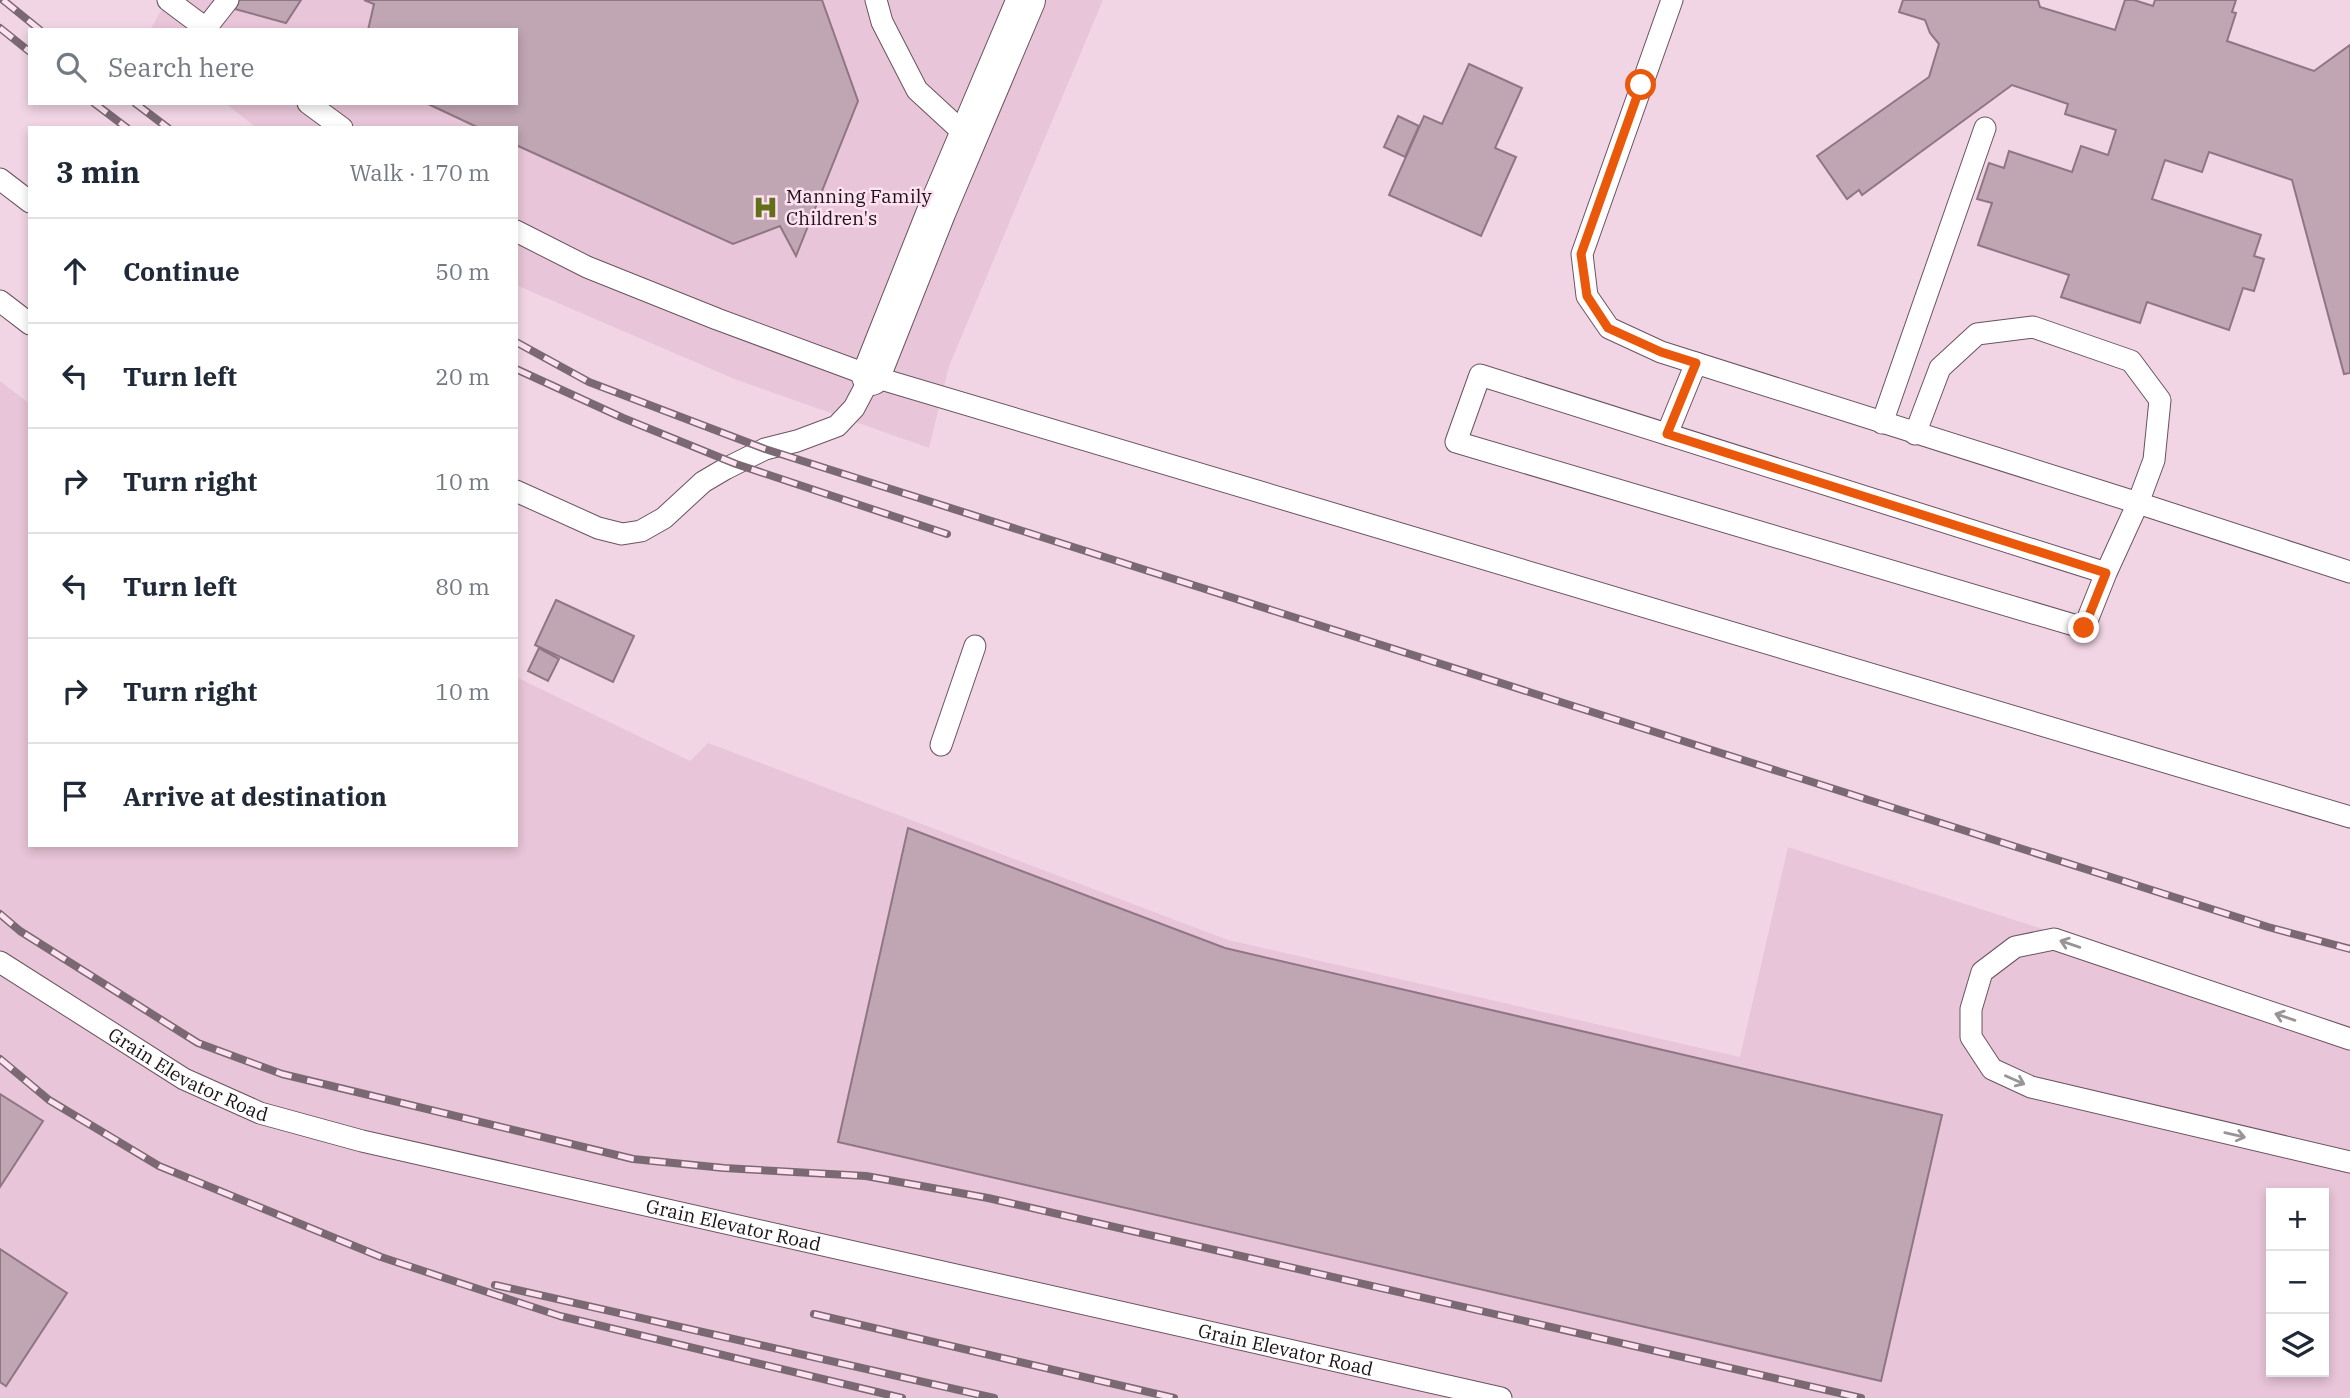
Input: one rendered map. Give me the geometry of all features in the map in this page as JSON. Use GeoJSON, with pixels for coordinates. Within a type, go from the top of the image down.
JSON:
{"type":"FeatureCollection","features":[{"type":"Feature","properties":{"kind":"street"},"geometry":{"type":"LineString","coordinates":[[871,376],[1026,0]]}},
{"type":"Feature","properties":{"kind":"lane"},"geometry":{"type":"LineString","coordinates":[[168,0],[206,28]]}},
{"type":"Feature","properties":{"kind":"lane"},"geometry":{"type":"LineString","coordinates":[[208,28],[228,0]]}},
{"type":"Feature","properties":{"kind":"lane"},"geometry":{"type":"LineString","coordinates":[[876,0],[882,22],[917,90],[968,137]]}},
{"type":"Feature","properties":{"kind":"lane"},"geometry":{"type":"LineString","coordinates":[[1672,0],[1581,254],[1587,296],[1608,328],[1661,352],[2350,572]]}},
{"type":"Feature","properties":{"kind":"lane"},"geometry":{"type":"LineString","coordinates":[[311,105],[339,126]]}},
{"type":"Feature","properties":{"kind":"lane"},"geometry":{"type":"LineString","coordinates":[[1882,423],[1985,128]]}},
{"type":"Feature","properties":{"kind":"lane"},"geometry":{"type":"LineString","coordinates":[[0,179],[28,200]]}},
{"type":"Feature","properties":{"kind":"lane"},"geometry":{"type":"LineString","coordinates":[[518,232],[587,267],[871,376],[2350,817]]}},
{"type":"Feature","properties":{"kind":"lane"},"geometry":{"type":"LineString","coordinates":[[0,300],[28,322]]}},
{"type":"Feature","properties":{"kind":"lane"},"geometry":{"type":"LineString","coordinates":[[1915,434],[1940,368],[1977,334],[2033,327],[2131,360],[2160,400],[2154,460],[2084,628],[1456,442],[1480,375],[2106,573]]}},
{"type":"Feature","properties":{"kind":"lane"},"geometry":{"type":"LineString","coordinates":[[1667,434],[1696,363]]}},
{"type":"Feature","properties":{"kind":"lane"},"geometry":{"type":"LineString","coordinates":[[518,492],[598,528],[622,534],[641,531],[664,518],[703,482],[725,470],[765,449],[797,441],[837,426],[853,408],[871,376]]}},
{"type":"Feature","properties":{"kind":"lane"},"geometry":{"type":"LineString","coordinates":[[941,745],[975,646]]}},
{"type":"Feature","properties":{"kind":"lane"},"geometry":{"type":"LineString","coordinates":[[2350,1039],[2054,939],[2015,947],[1983,972],[1971,1009],[1971,1037],[1992,1069],[2031,1087],[2350,1162]]}},
{"type":"Feature","properties":{"kind":"lane","name":"Grain Elevator Road"},"geometry":{"type":"LineString","coordinates":[[0,962],[184,1079],[260,1113],[362,1141],[1501,1398]]}},
{"type":"Feature","properties":{"kind":"shaded area","name":"Manning Family Children's"},"geometry":{"type":"Polygon","coordinates":[[[167,0],[1103,0],[949,366],[929,448],[737,380],[518,286],[518,126],[254,126],[228,105],[518,105],[518,28],[151,28],[167,0]]]}},
{"type":"Feature","properties":{"kind":"shaded area"},"geometry":{"type":"Polygon","coordinates":[[[0,381],[28,402],[28,847],[518,847],[518,678],[690,761],[708,743],[1228,940],[1740,1057],[1788,847],[2350,1028],[2350,1398],[0,1398],[0,381]]]}},
{"type":"Feature","properties":{"kind":"building"},"geometry":{"type":"Polygon","coordinates":[[[239,0],[301,0],[286,23],[235,9],[239,0]]]}},
{"type":"Feature","properties":{"kind":"building"},"geometry":{"type":"Polygon","coordinates":[[[364,0],[822,0],[858,101],[796,256],[780,226],[733,244],[518,146],[518,126],[475,126],[430,105],[518,105],[518,28],[368,28],[374,4],[364,0]]]}},
{"type":"Feature","properties":{"kind":"building"},"geometry":{"type":"Polygon","coordinates":[[[1903,0],[2038,0],[2040,7],[2115,30],[2125,0],[2153,6],[2155,0],[2236,0],[2232,12],[2236,13],[2227,41],[2314,71],[2350,45],[2350,373],[2344,374],[2292,180],[2209,152],[2202,172],[2165,160],[2152,199],[2261,235],[2254,256],[2264,259],[2254,291],[2243,288],[2229,330],[2147,302],[2140,323],[2061,297],[2069,275],[1978,245],[1992,203],[1977,199],[1989,163],[2004,168],[2009,151],[2072,172],[2081,146],[2108,155],[2116,130],[2065,114],[2068,104],[2012,85],[1862,195],[1859,190],[1847,199],[1817,156],[1929,77],[1939,44],[1930,33],[1925,20],[1899,12],[1903,0]]]}},
{"type":"Feature","properties":{"kind":"building"},"geometry":{"type":"Polygon","coordinates":[[[1469,64],[1522,88],[1495,148],[1516,157],[1481,236],[1389,195],[1424,116],[1442,124],[1469,64]]]}},
{"type":"Feature","properties":{"kind":"building"},"geometry":{"type":"Polygon","coordinates":[[[1398,116],[1419,126],[1405,157],[1384,147],[1398,116]]]}},
{"type":"Feature","properties":{"kind":"building"},"geometry":{"type":"Polygon","coordinates":[[[556,600],[634,636],[613,682],[535,645],[556,600]]]}},
{"type":"Feature","properties":{"kind":"building"},"geometry":{"type":"Polygon","coordinates":[[[539,648],[559,659],[548,681],[528,671],[539,648]]]}},
{"type":"Feature","properties":{"kind":"building"},"geometry":{"type":"Polygon","coordinates":[[[908,828],[1225,948],[1942,1115],[1881,1381],[838,1142],[908,828]]]}},
{"type":"Feature","properties":{"kind":"building"},"geometry":{"type":"Polygon","coordinates":[[[0,1094],[43,1121],[0,1187],[0,1094]]]}},
{"type":"Feature","properties":{"kind":"building"},"geometry":{"type":"Polygon","coordinates":[[[0,1249],[67,1293],[6,1386],[0,1382],[0,1249]]]}},
{"type":"Feature","properties":{"kind":"railway"},"geometry":{"type":"LineString","coordinates":[[3,0],[38,28]]}},
{"type":"Feature","properties":{"kind":"railway"},"geometry":{"type":"LineString","coordinates":[[0,28],[28,50]]}},
{"type":"Feature","properties":{"kind":"railway"},"geometry":{"type":"LineString","coordinates":[[97,105],[124,126]]}},
{"type":"Feature","properties":{"kind":"railway"},"geometry":{"type":"LineString","coordinates":[[138,105],[165,126]]}},
{"type":"Feature","properties":{"kind":"railway"},"geometry":{"type":"LineString","coordinates":[[518,343],[589,382],[765,449],[2268,927],[2350,949]]}},
{"type":"Feature","properties":{"kind":"railway"},"geometry":{"type":"LineString","coordinates":[[518,370],[623,418],[736,464],[947,534]]}},
{"type":"Feature","properties":{"kind":"railway"},"geometry":{"type":"LineString","coordinates":[[0,914],[20,931],[198,1043],[282,1074],[633,1159],[724,1168],[866,1176],[988,1198],[1861,1398]]}},
{"type":"Feature","properties":{"kind":"railway"},"geometry":{"type":"LineString","coordinates":[[0,1059],[49,1100],[159,1166],[381,1257],[560,1316],[902,1398]]}},
{"type":"Feature","properties":{"kind":"railway"},"geometry":{"type":"LineString","coordinates":[[495,1285],[994,1398]]}},
{"type":"Feature","properties":{"kind":"railway"},"geometry":{"type":"LineString","coordinates":[[814,1314],[1174,1398]]}},
{"type":"Feature","properties":{"kind":"place","name":"Manning Family Children's"},"geometry":{"type":"Point","coordinates":[766,207]}},
{"type":"Feature","properties":{"kind":"route"},"geometry":{"type":"LineString","coordinates":[[1641,85],[1581,254],[1587,296],[1608,328],[1661,352],[1696,363],[1667,434],[2106,573],[2084,628]]}}]}
